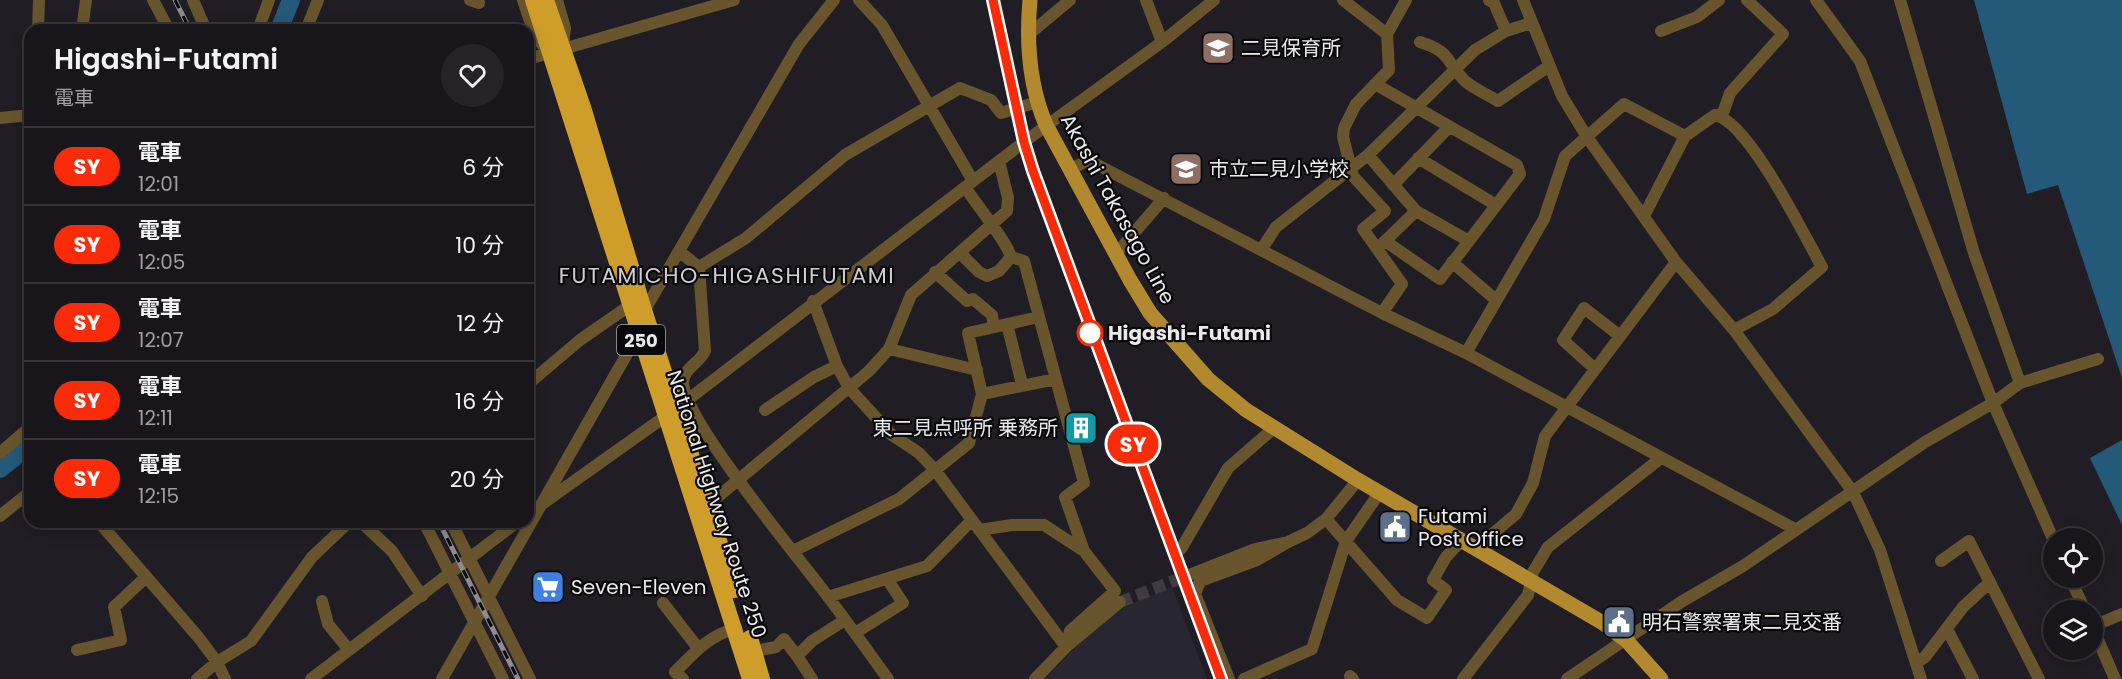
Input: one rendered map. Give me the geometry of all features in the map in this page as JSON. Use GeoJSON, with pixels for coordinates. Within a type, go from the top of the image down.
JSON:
{"type":"FeatureCollection","features":[{"type":"Feature","properties":{"kind":"highway","name":"National Highway Route 250"},"geometry":{"type":"LineString","coordinates":[[533,0],[583,107],[636,308],[676,407],[755,651],[751,678]]}},
{"type":"Feature","properties":{"kind":"highway","name":"National Highway Route 250"},"geometry":{"type":"LineString","coordinates":[[546,0],[556,51]]}},
{"type":"Feature","properties":{"kind":"highway","name":"National Highway Route 250"},"geometry":{"type":"LineString","coordinates":[[636,308],[639,336],[676,407],[751,678]]}},
{"type":"Feature","properties":{"kind":"main road","name":"Akashi Takasago Line"},"geometry":{"type":"LineString","coordinates":[[1030,0],[1027,36],[1037,102],[1046,125],[1150,313],[1201,370],[1246,410],[1274,428],[1358,480],[1532,579],[1603,623],[1627,641],[1655,677]]}},
{"type":"Feature","properties":{"kind":"street"},"geometry":{"type":"LineString","coordinates":[[38,24],[39,0]]}},
{"type":"Feature","properties":{"kind":"street"},"geometry":{"type":"LineString","coordinates":[[83,24],[86,0]]}},
{"type":"Feature","properties":{"kind":"street"},"geometry":{"type":"LineString","coordinates":[[153,0],[166,24]]}},
{"type":"Feature","properties":{"kind":"street"},"geometry":{"type":"LineString","coordinates":[[193,0],[203,24]]}},
{"type":"Feature","properties":{"kind":"street"},"geometry":{"type":"LineString","coordinates":[[260,24],[269,0]]}},
{"type":"Feature","properties":{"kind":"street"},"geometry":{"type":"LineString","coordinates":[[308,24],[318,0]]}},
{"type":"Feature","properties":{"kind":"street"},"geometry":{"type":"LineString","coordinates":[[523,0],[531,24]]}},
{"type":"Feature","properties":{"kind":"street"},"geometry":{"type":"LineString","coordinates":[[556,0],[565,28],[556,51]]}},
{"type":"Feature","properties":{"kind":"street"},"geometry":{"type":"LineString","coordinates":[[534,57],[734,0]]}},
{"type":"Feature","properties":{"kind":"street"},"geometry":{"type":"LineString","coordinates":[[534,379],[580,340],[636,308],[680,252],[800,44],[834,0]]}},
{"type":"Feature","properties":{"kind":"street"},"geometry":{"type":"LineString","coordinates":[[859,0],[882,25],[930,107],[991,227],[1008,247],[1011,257]]}},
{"type":"Feature","properties":{"kind":"street"},"geometry":{"type":"LineString","coordinates":[[1027,36],[1070,0]]}},
{"type":"Feature","properties":{"kind":"street"},"geometry":{"type":"LineString","coordinates":[[1146,0],[1162,42]]}},
{"type":"Feature","properties":{"kind":"street"},"geometry":{"type":"LineString","coordinates":[[534,509],[676,407],[1046,125],[1162,42],[1214,0]]}},
{"type":"Feature","properties":{"kind":"street"},"geometry":{"type":"LineString","coordinates":[[1343,0],[1387,34]]}},
{"type":"Feature","properties":{"kind":"street"},"geometry":{"type":"LineString","coordinates":[[1375,84],[1517,165],[1520,174],[1440,279],[1381,245],[1363,229],[1385,211],[1353,177],[1343,137],[1344,128],[1356,104],[1375,84],[1389,70],[1387,34],[1406,0]]}},
{"type":"Feature","properties":{"kind":"street"},"geometry":{"type":"LineString","coordinates":[[1489,0],[1494,3],[1506,31]]}},
{"type":"Feature","properties":{"kind":"street"},"geometry":{"type":"LineString","coordinates":[[1523,0],[1530,23],[1562,96],[1587,137],[1676,262],[1734,330],[1853,492],[1880,550],[1921,679]]}},
{"type":"Feature","properties":{"kind":"street"},"geometry":{"type":"LineString","coordinates":[[1661,31],[1697,17],[1719,0]]}},
{"type":"Feature","properties":{"kind":"street"},"geometry":{"type":"LineString","coordinates":[[1722,116],[1730,93],[1783,34],[1747,0]]}},
{"type":"Feature","properties":{"kind":"street"},"geometry":{"type":"LineString","coordinates":[[1816,0],[1860,61],[1993,403],[2048,528]]}},
{"type":"Feature","properties":{"kind":"street"},"geometry":{"type":"LineString","coordinates":[[1900,0],[1974,253],[2020,383]]}},
{"type":"Feature","properties":{"kind":"street"},"geometry":{"type":"LineString","coordinates":[[1261,250],[1276,227],[1368,154],[1474,50],[1506,31],[1530,23]]}},
{"type":"Feature","properties":{"kind":"street"},"geometry":{"type":"LineString","coordinates":[[534,33],[556,51]]}},
{"type":"Feature","properties":{"kind":"street"},"geometry":{"type":"LineString","coordinates":[[1420,42],[1437,48],[1448,56],[1466,81],[1498,101],[1549,66]]}},
{"type":"Feature","properties":{"kind":"street"},"geometry":{"type":"LineString","coordinates":[[699,267],[746,238],[845,154],[960,88],[991,100],[1001,113],[1037,102]]}},
{"type":"Feature","properties":{"kind":"street"},"geometry":{"type":"LineString","coordinates":[[1466,353],[1544,219],[1565,156],[1624,104],[1685,136]]}},
{"type":"Feature","properties":{"kind":"street"},"geometry":{"type":"LineString","coordinates":[[1644,216],[1685,136],[1715,115],[1722,116],[1739,131],[1765,166],[1822,267],[1773,309],[1734,330]]}},
{"type":"Feature","properties":{"kind":"street"},"geometry":{"type":"LineString","coordinates":[[0,118],[24,116]]}},
{"type":"Feature","properties":{"kind":"street"},"geometry":{"type":"LineString","coordinates":[[1393,184],[1449,127]]}},
{"type":"Feature","properties":{"kind":"street"},"geometry":{"type":"LineString","coordinates":[[1368,154],[1416,211],[1468,241]]}},
{"type":"Feature","properties":{"kind":"street"},"geometry":{"type":"LineString","coordinates":[[1418,158],[1496,205]]}},
{"type":"Feature","properties":{"kind":"street"},"geometry":{"type":"LineString","coordinates":[[1071,170],[1088,160],[1382,313],[1466,353],[1795,529]]}},
{"type":"Feature","properties":{"kind":"street"},"geometry":{"type":"LineString","coordinates":[[708,505],[869,371],[889,349],[911,295],[1007,211],[1008,198],[999,161]]}},
{"type":"Feature","properties":{"kind":"street"},"geometry":{"type":"LineString","coordinates":[[1116,254],[1164,198]]}},
{"type":"Feature","properties":{"kind":"street"},"geometry":{"type":"LineString","coordinates":[[1381,245],[1416,211]]}},
{"type":"Feature","properties":{"kind":"street"},"geometry":{"type":"LineString","coordinates":[[1381,245],[1402,284],[1382,313]]}},
{"type":"Feature","properties":{"kind":"street"},"geometry":{"type":"LineString","coordinates":[[676,407],[690,366],[701,359],[705,351],[699,267],[680,252]]}},
{"type":"Feature","properties":{"kind":"street"},"geometry":{"type":"LineString","coordinates":[[960,253],[979,273],[987,276],[999,271],[1011,257]]}},
{"type":"Feature","properties":{"kind":"street"},"geometry":{"type":"LineString","coordinates":[[1011,257],[1023,261],[1084,483],[1065,496],[1084,551]]}},
{"type":"Feature","properties":{"kind":"street"},"geometry":{"type":"LineString","coordinates":[[1452,262],[1496,300]]}},
{"type":"Feature","properties":{"kind":"street"},"geometry":{"type":"LineString","coordinates":[[1326,519],[1397,600],[1426,618],[1446,590],[1433,580],[1446,557],[1516,514],[1527,498],[1545,436],[1676,262]]}},
{"type":"Feature","properties":{"kind":"street"},"geometry":{"type":"LineString","coordinates":[[935,272],[967,301],[973,299],[992,315],[994,327]]}},
{"type":"Feature","properties":{"kind":"street"},"geometry":{"type":"LineString","coordinates":[[813,302],[837,366],[849,388],[892,435],[919,453],[935,470],[1066,647]]}},
{"type":"Feature","properties":{"kind":"street"},"geometry":{"type":"LineString","coordinates":[[1595,369],[1563,340],[1584,308],[1620,336]]}},
{"type":"Feature","properties":{"kind":"street"},"geometry":{"type":"LineString","coordinates":[[793,551],[899,499],[969,442],[982,394],[968,333],[1039,317]]}},
{"type":"Feature","properties":{"kind":"street"},"geometry":{"type":"LineString","coordinates":[[1007,324],[1022,384]]}},
{"type":"Feature","properties":{"kind":"street"},"geometry":{"type":"LineString","coordinates":[[534,515],[639,336]]}},
{"type":"Feature","properties":{"kind":"street"},"geometry":{"type":"LineString","coordinates":[[889,349],[976,370]]}},
{"type":"Feature","properties":{"kind":"street"},"geometry":{"type":"LineString","coordinates":[[1567,679],[1627,641],[1681,602],[1743,566],[1924,442],[1993,403],[2020,383],[2098,359]]}},
{"type":"Feature","properties":{"kind":"street"},"geometry":{"type":"LineString","coordinates":[[765,410],[814,376],[837,366]]}},
{"type":"Feature","properties":{"kind":"street"},"geometry":{"type":"LineString","coordinates":[[982,394],[1022,384],[1056,379]]}},
{"type":"Feature","properties":{"kind":"street"},"geometry":{"type":"LineString","coordinates":[[676,407],[698,422],[888,679]]}},
{"type":"Feature","properties":{"kind":"street"},"geometry":{"type":"LineString","coordinates":[[1180,549],[1228,468],[1274,428]]}},
{"type":"Feature","properties":{"kind":"street"},"geometry":{"type":"LineString","coordinates":[[0,453],[24,432]]}},
{"type":"Feature","properties":{"kind":"street"},"geometry":{"type":"LineString","coordinates":[[1463,679],[1528,595],[1533,572],[1548,547],[1661,458]]}},
{"type":"Feature","properties":{"kind":"street"},"geometry":{"type":"LineString","coordinates":[[1229,679],[1195,594],[1200,581],[1257,560],[1307,533],[1326,519],[1358,480]]}},
{"type":"Feature","properties":{"kind":"street"},"geometry":{"type":"LineString","coordinates":[[1244,679],[1312,649],[1346,541],[1380,492]]}},
{"type":"Feature","properties":{"kind":"street"},"geometry":{"type":"LineString","coordinates":[[0,516],[24,497]]}},
{"type":"Feature","properties":{"kind":"street"},"geometry":{"type":"LineString","coordinates":[[828,597],[927,566],[975,525],[1044,525],[1084,551],[1116,591],[1070,631],[1066,647]]}},
{"type":"Feature","properties":{"kind":"street"},"geometry":{"type":"LineString","coordinates":[[104,528],[217,662],[225,679]]}},
{"type":"Feature","properties":{"kind":"street"},"geometry":{"type":"LineString","coordinates":[[196,679],[217,662],[251,641],[312,557],[343,528]]}},
{"type":"Feature","properties":{"kind":"street"},"geometry":{"type":"LineString","coordinates":[[367,528],[392,551],[422,596]]}},
{"type":"Feature","properties":{"kind":"street"},"geometry":{"type":"LineString","coordinates":[[427,528],[503,679]]}},
{"type":"Feature","properties":{"kind":"street"},"geometry":{"type":"LineString","coordinates":[[454,528],[531,679]]}},
{"type":"Feature","properties":{"kind":"street"},"geometry":{"type":"LineString","coordinates":[[311,679],[509,528]]}},
{"type":"Feature","properties":{"kind":"street"},"geometry":{"type":"LineString","coordinates":[[442,679],[527,528]]}},
{"type":"Feature","properties":{"kind":"street"},"geometry":{"type":"LineString","coordinates":[[1941,561],[1969,541],[2039,679]]}},
{"type":"Feature","properties":{"kind":"street"},"geometry":{"type":"LineString","coordinates":[[1190,575],[1255,549],[1288,542]]}},
{"type":"Feature","properties":{"kind":"street"},"geometry":{"type":"LineString","coordinates":[[77,651],[121,640],[114,607],[146,577]]}},
{"type":"Feature","properties":{"kind":"street"},"geometry":{"type":"LineString","coordinates":[[855,633],[903,603],[887,579]]}},
{"type":"Feature","properties":{"kind":"street"},"geometry":{"type":"LineString","coordinates":[[1916,663],[1925,657],[1963,607],[1989,583]]}},
{"type":"Feature","properties":{"kind":"street"},"geometry":{"type":"LineString","coordinates":[[322,601],[328,624],[349,650]]}},
{"type":"Feature","properties":{"kind":"street"},"geometry":{"type":"LineString","coordinates":[[1035,679],[1066,647],[1120,602]]}},
{"type":"Feature","properties":{"kind":"street"},"geometry":{"type":"LineString","coordinates":[[663,603],[698,648]]}},
{"type":"Feature","properties":{"kind":"street"},"geometry":{"type":"LineString","coordinates":[[2103,622],[2122,614]]}},
{"type":"Feature","properties":{"kind":"street"},"geometry":{"type":"LineString","coordinates":[[797,656],[812,641],[845,620]]}},
{"type":"Feature","properties":{"kind":"street"},"geometry":{"type":"LineString","coordinates":[[682,679],[675,672],[698,648],[714,634],[736,628]]}},
{"type":"Feature","properties":{"kind":"street"},"geometry":{"type":"LineString","coordinates":[[1947,629],[1973,679]]}},
{"type":"Feature","properties":{"kind":"street"},"geometry":{"type":"LineString","coordinates":[[755,651],[776,646],[784,639],[812,679]]}},
{"type":"Feature","properties":{"kind":"street"},"geometry":{"type":"LineString","coordinates":[[2103,650],[2115,679]]}},
{"type":"Feature","properties":{"kind":"shaded area"},"geometry":{"type":"Polygon","coordinates":[[[1172,587],[1207,679],[1044,679],[1111,612],[1172,587]]]}},
{"type":"Feature","properties":{"kind":"water"},"geometry":{"type":"Polygon","coordinates":[[[1974,0],[2122,0],[2122,378],[2058,185],[2027,194],[1974,0]]]}},
{"type":"Feature","properties":{"kind":"water"},"geometry":{"type":"Polygon","coordinates":[[[2122,440],[2122,525],[2090,458],[2122,440]]]}},
{"type":"Feature","properties":{"kind":"waterway"},"geometry":{"type":"LineString","coordinates":[[281,24],[291,0]]}},
{"type":"Feature","properties":{"kind":"waterway"},"geometry":{"type":"LineString","coordinates":[[0,469],[24,450]]}},
{"type":"Feature","properties":{"kind":"tunnel"},"geometry":{"type":"LineString","coordinates":[[1120,602],[1189,575]]}},
{"type":"Feature","properties":{"kind":"railway"},"geometry":{"type":"LineString","coordinates":[[175,0],[187,24]]}},
{"type":"Feature","properties":{"kind":"railway"},"geometry":{"type":"LineString","coordinates":[[993,0],[1024,142],[1033,171],[1090,332],[1221,679]]}},
{"type":"Feature","properties":{"kind":"railway"},"geometry":{"type":"LineString","coordinates":[[442,528],[518,679]]}},
{"type":"Feature","properties":{"kind":"train","name":"SY"},"geometry":{"type":"LineString","coordinates":[[993,0],[1024,142],[1033,171],[1090,332],[1221,679]]}},
{"type":"Feature","properties":{"kind":"place","name":"二見保育所"},"geometry":{"type":"Point","coordinates":[1218,48]}},
{"type":"Feature","properties":{"kind":"place","name":"市立二見小学校"},"geometry":{"type":"Point","coordinates":[1186,169]}},
{"type":"Feature","properties":{"kind":"place","name":"Higashi-Futami"},"geometry":{"type":"Point","coordinates":[1090,333]}},
{"type":"Feature","properties":{"kind":"place","name":"東二見点呼所 乗務所"},"geometry":{"type":"Point","coordinates":[1081,428]}},
{"type":"Feature","properties":{"kind":"place","name":"Futami Post Office"},"geometry":{"type":"Point","coordinates":[1395,527]}},
{"type":"Feature","properties":{"kind":"place","name":"Seven-Eleven"},"geometry":{"type":"Point","coordinates":[548,587]}},
{"type":"Feature","properties":{"kind":"place","name":"明石警察署東二見交番"},"geometry":{"type":"Point","coordinates":[1619,622]}},
{"type":"Feature","properties":{"kind":"district","name":"FUTAMICHO-HIGASHIFUTAMI"},"geometry":{"type":"Point","coordinates":[727,275]}}]}
